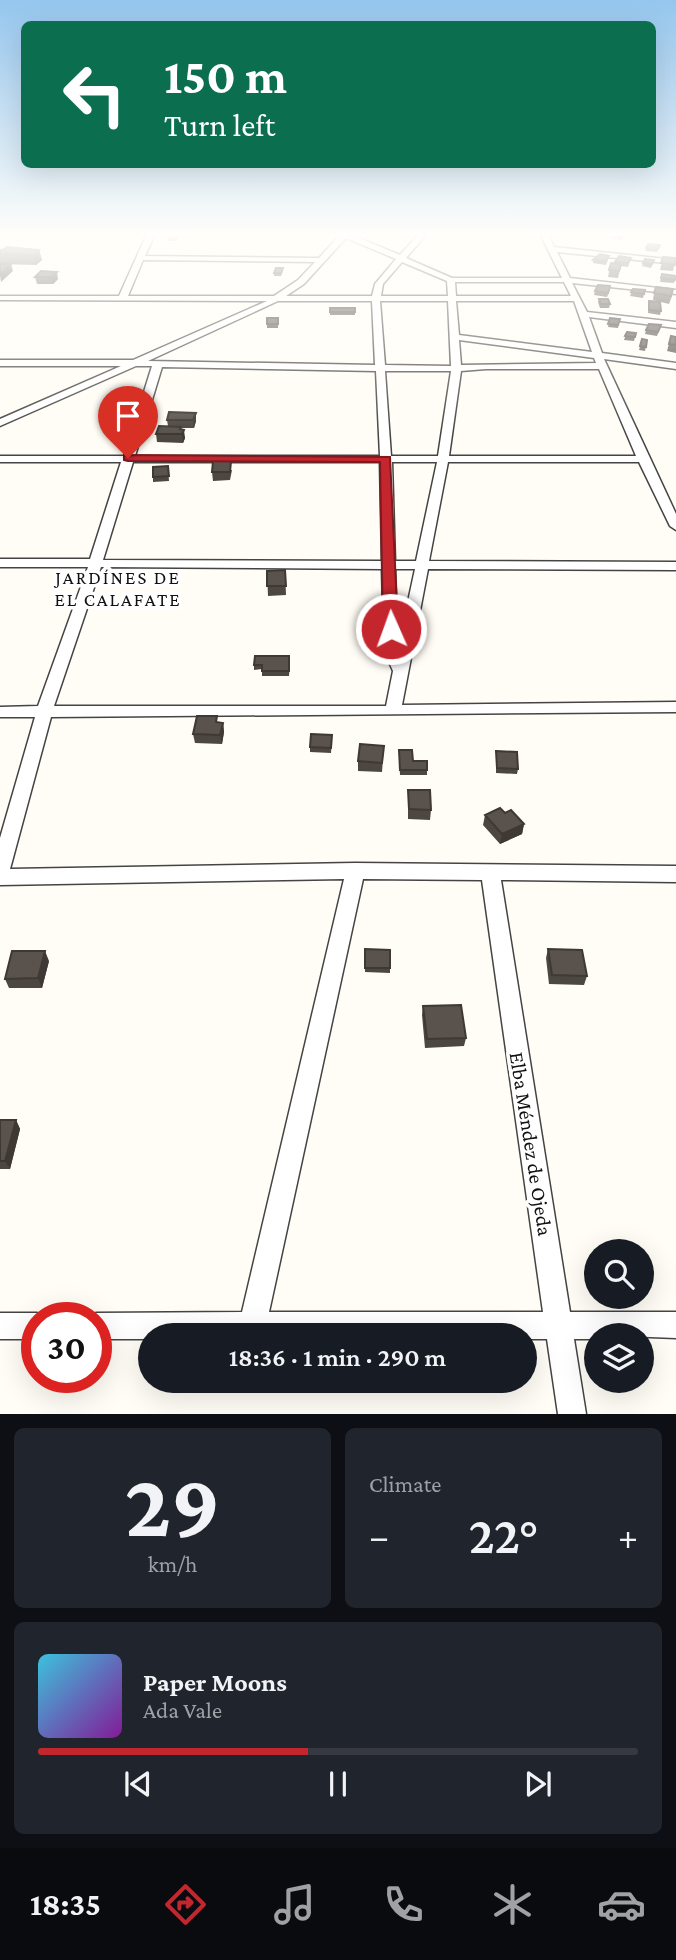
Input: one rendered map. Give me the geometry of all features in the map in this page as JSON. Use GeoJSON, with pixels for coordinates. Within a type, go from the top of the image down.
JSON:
{"type":"FeatureCollection","features":[{"type":"Feature","properties":{"kind":"street"},"geometry":{"type":"LineString","coordinates":[[0,423],[270,302]]}},
{"type":"Feature","properties":{"kind":"street"},"geometry":{"type":"LineString","coordinates":[[376,302],[386,459],[391,651],[400,669]]}},
{"type":"Feature","properties":{"kind":"street"},"geometry":{"type":"LineString","coordinates":[[393,711],[443,459],[456,369],[454,302]]}},
{"type":"Feature","properties":{"kind":"street"},"geometry":{"type":"LineString","coordinates":[[578,302],[643,459],[676,526]]}},
{"type":"Feature","properties":{"kind":"street"},"geometry":{"type":"LineString","coordinates":[[584,314],[676,325]]}},
{"type":"Feature","properties":{"kind":"street"},"geometry":{"type":"LineString","coordinates":[[456,337],[600,361],[676,366]]}},
{"type":"Feature","properties":{"kind":"street"},"geometry":{"type":"LineString","coordinates":[[0,363],[456,369],[600,361]]}},
{"type":"Feature","properties":{"kind":"street"},"geometry":{"type":"LineString","coordinates":[[0,871],[44,712],[158,364]]}},
{"type":"Feature","properties":{"kind":"street"},"geometry":{"type":"LineString","coordinates":[[0,458],[643,459]]}},
{"type":"Feature","properties":{"kind":"street"},"geometry":{"type":"LineString","coordinates":[[0,563],[676,566]]}},
{"type":"Feature","properties":{"kind":"street"},"geometry":{"type":"LineString","coordinates":[[0,712],[676,707]]}},
{"type":"Feature","properties":{"kind":"street"},"geometry":{"type":"LineString","coordinates":[[253,1323],[355,871]]}},
{"type":"Feature","properties":{"kind":"street"},"geometry":{"type":"LineString","coordinates":[[0,877],[355,871],[676,874]]}},
{"type":"Feature","properties":{"kind":"street","name":"Elba Méndez de Ojeda"},"geometry":{"type":"LineString","coordinates":[[491,874],[572,1414]]}},
{"type":"Feature","properties":{"kind":"street"},"geometry":{"type":"LineString","coordinates":[[537,1326],[676,1325]]}},
{"type":"Feature","properties":{"kind":"street"},"geometry":{"type":"LineString","coordinates":[[0,1326],[21,1326]]}},
{"type":"Feature","properties":{"kind":"street"},"geometry":{"type":"LineString","coordinates":[[112,1326],[138,1327]]}},
{"type":"Feature","properties":{"kind":"building"},"geometry":{"type":"Polygon","coordinates":[[[649,302],[660,302],[661,311],[649,310],[649,302]]]}},
{"type":"Feature","properties":{"kind":"building"},"geometry":{"type":"Polygon","coordinates":[[[330,308],[355,308],[355,312],[330,312],[330,308]]]}},
{"type":"Feature","properties":{"kind":"building"},"geometry":{"type":"Polygon","coordinates":[[[267,318],[278,318],[278,324],[267,324],[267,318]]]}},
{"type":"Feature","properties":{"kind":"building"},"geometry":{"type":"Polygon","coordinates":[[[610,318],[620,319],[618,325],[608,324],[610,318]]]}},
{"type":"Feature","properties":{"kind":"building"},"geometry":{"type":"Polygon","coordinates":[[[649,324],[661,325],[658,332],[646,330],[649,324]]]}},
{"type":"Feature","properties":{"kind":"building"},"geometry":{"type":"Polygon","coordinates":[[[627,332],[636,333],[635,337],[625,336],[627,332]]]}},
{"type":"Feature","properties":{"kind":"building"},"geometry":{"type":"Polygon","coordinates":[[[671,336],[676,337],[676,345],[669,344],[671,336]]]}},
{"type":"Feature","properties":{"kind":"building"},"geometry":{"type":"Polygon","coordinates":[[[642,339],[647,340],[646,347],[640,346],[642,339]]]}},
{"type":"Feature","properties":{"kind":"building"},"geometry":{"type":"Polygon","coordinates":[[[169,412],[196,413],[193,420],[167,420],[169,412]]]}},
{"type":"Feature","properties":{"kind":"building"},"geometry":{"type":"Polygon","coordinates":[[[159,426],[181,427],[180,429],[184,430],[182,434],[156,434],[159,426]]]}},
{"type":"Feature","properties":{"kind":"building"},"geometry":{"type":"Polygon","coordinates":[[[213,461],[231,461],[230,472],[212,472],[213,461]]]}},
{"type":"Feature","properties":{"kind":"building"},"geometry":{"type":"Polygon","coordinates":[[[168,466],[169,476],[153,477],[153,467],[168,466]]]}},
{"type":"Feature","properties":{"kind":"building"},"geometry":{"type":"Polygon","coordinates":[[[285,570],[286,586],[267,586],[267,571],[285,570]]]}},
{"type":"Feature","properties":{"kind":"building"},"geometry":{"type":"Polygon","coordinates":[[[255,656],[289,656],[289,671],[262,671],[262,665],[254,665],[255,656]]]}},
{"type":"Feature","properties":{"kind":"building"},"geometry":{"type":"Polygon","coordinates":[[[197,716],[217,716],[216,722],[223,723],[220,735],[193,734],[197,716]]]}},
{"type":"Feature","properties":{"kind":"building"},"geometry":{"type":"Polygon","coordinates":[[[311,734],[332,735],[331,748],[310,747],[311,734]]]}},
{"type":"Feature","properties":{"kind":"building"},"geometry":{"type":"Polygon","coordinates":[[[360,744],[384,746],[382,763],[358,761],[360,744]]]}},
{"type":"Feature","properties":{"kind":"building"},"geometry":{"type":"Polygon","coordinates":[[[399,750],[412,750],[413,761],[427,761],[427,770],[400,770],[399,750]]]}},
{"type":"Feature","properties":{"kind":"building"},"geometry":{"type":"Polygon","coordinates":[[[496,751],[517,752],[518,769],[497,768],[496,751]]]}},
{"type":"Feature","properties":{"kind":"building"},"geometry":{"type":"Polygon","coordinates":[[[408,790],[430,790],[431,810],[409,809],[408,790]]]}},
{"type":"Feature","properties":{"kind":"building"},"geometry":{"type":"Polygon","coordinates":[[[500,808],[505,813],[511,810],[524,824],[502,834],[485,815],[500,808]]]}},
{"type":"Feature","properties":{"kind":"building"},"geometry":{"type":"Polygon","coordinates":[[[365,949],[390,950],[390,968],[365,968],[365,949]]]}},
{"type":"Feature","properties":{"kind":"building"},"geometry":{"type":"Polygon","coordinates":[[[548,949],[582,950],[587,976],[552,975],[548,949]]]}},
{"type":"Feature","properties":{"kind":"building"},"geometry":{"type":"Polygon","coordinates":[[[12,951],[45,951],[38,978],[5,979],[12,951]]]}},
{"type":"Feature","properties":{"kind":"building"},"geometry":{"type":"Polygon","coordinates":[[[461,1005],[466,1038],[427,1039],[423,1006],[461,1005]]]}},
{"type":"Feature","properties":{"kind":"building"},"geometry":{"type":"Polygon","coordinates":[[[0,1120],[16,1120],[5,1161],[0,1161],[0,1120]]]}},
{"type":"Feature","properties":{"kind":"district","name":"JARDÍNES DE EL CALAFATE"},"geometry":{"type":"Point","coordinates":[118,588]}},
{"type":"Feature","properties":{"kind":"route"},"geometry":{"type":"LineString","coordinates":[[128,458],[386,459],[391,629]]}}]}
